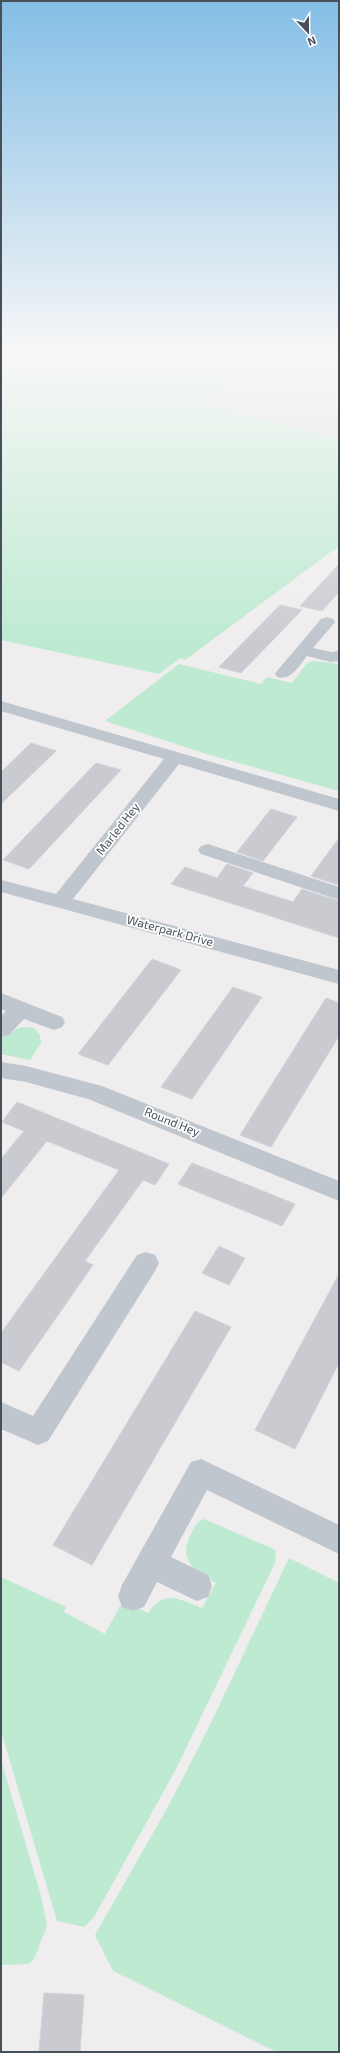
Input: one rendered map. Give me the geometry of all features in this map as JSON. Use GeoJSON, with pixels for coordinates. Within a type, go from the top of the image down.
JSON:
{"type":"FeatureCollection","features":[{"type":"Feature","properties":{"kind":"street"},"geometry":{"type":"LineString","coordinates":[[283,674],[328,622]]}},
{"type":"Feature","properties":{"kind":"street"},"geometry":{"type":"LineString","coordinates":[[303,650],[331,657],[339,656]]}},
{"type":"Feature","properties":{"kind":"street"},"geometry":{"type":"LineString","coordinates":[[1,723],[9,708],[339,805]]}},
{"type":"Feature","properties":{"kind":"street","name":"Marled Hey"},"geometry":{"type":"LineString","coordinates":[[61,901],[174,757]]}},
{"type":"Feature","properties":{"kind":"street"},"geometry":{"type":"LineString","coordinates":[[208,850],[339,894]]}},
{"type":"Feature","properties":{"kind":"street","name":"Waterpark Drive"},"geometry":{"type":"LineString","coordinates":[[1,886],[339,977]]}},
{"type":"Feature","properties":{"kind":"street"},"geometry":{"type":"LineString","coordinates":[[1,1000],[54,1022]]}},
{"type":"Feature","properties":{"kind":"street"},"geometry":{"type":"LineString","coordinates":[[1,1029],[21,1009]]}},
{"type":"Feature","properties":{"kind":"street","name":"Round Hey"},"geometry":{"type":"LineString","coordinates":[[1,1070],[26,1074],[94,1092],[339,1191]]}},
{"type":"Feature","properties":{"kind":"street"},"geometry":{"type":"LineString","coordinates":[[1,1415],[38,1432],[146,1263]]}},
{"type":"Feature","properties":{"kind":"street"},"geometry":{"type":"LineString","coordinates":[[133,1596],[201,1472],[339,1540]]}},
{"type":"Feature","properties":{"kind":"street"},"geometry":{"type":"LineString","coordinates":[[151,1563],[197,1586]]}},
{"type":"Feature","properties":{"kind":"green space"},"geometry":{"type":"Polygon","coordinates":[[[1,451],[339,451],[339,546],[185,660],[180,658],[159,674],[1,640],[1,451]]]}},
{"type":"Feature","properties":{"kind":"green space"},"geometry":{"type":"Polygon","coordinates":[[[314,661],[339,664],[339,791],[210,755],[105,721],[179,664],[261,684],[267,677],[292,683],[307,663],[314,661]]]}},
{"type":"Feature","properties":{"kind":"green space"},"geometry":{"type":"Polygon","coordinates":[[[22,1027],[34,1028],[40,1035],[41,1043],[30,1060],[1,1054],[1,1035],[5,1037],[16,1029],[22,1027]]]}},
{"type":"Feature","properties":{"kind":"green space"},"geometry":{"type":"Polygon","coordinates":[[[204,1519],[276,1550],[275,1563],[176,1769],[94,1917],[84,1927],[57,1921],[1,1731],[1,1577],[66,1607],[64,1612],[105,1634],[120,1606],[127,1603],[148,1613],[154,1605],[167,1598],[180,1599],[202,1608],[216,1583],[194,1569],[187,1557],[186,1550],[195,1526],[198,1522],[204,1519]]]}},
{"type":"Feature","properties":{"kind":"green space"},"geometry":{"type":"Polygon","coordinates":[[[289,1558],[339,1583],[339,2052],[277,2052],[113,1971],[95,1935],[170,1803],[209,1727],[289,1558]]]}},
{"type":"Feature","properties":{"kind":"green space"},"geometry":{"type":"Polygon","coordinates":[[[1,1760],[41,1896],[47,1926],[34,1959],[29,1964],[1,1965],[1,1760]]]}},
{"type":"Feature","properties":{"kind":"building"},"geometry":{"type":"Polygon","coordinates":[[[339,564],[339,592],[322,611],[300,606],[339,564]]]}},
{"type":"Feature","properties":{"kind":"building"},"geometry":{"type":"Polygon","coordinates":[[[280,605],[302,610],[241,673],[219,667],[280,605]]]}},
{"type":"Feature","properties":{"kind":"building"},"geometry":{"type":"Polygon","coordinates":[[[31,743],[56,751],[1,804],[1,772],[31,743]]]}},
{"type":"Feature","properties":{"kind":"building"},"geometry":{"type":"Polygon","coordinates":[[[96,763],[121,770],[29,869],[3,860],[96,763]]]}},
{"type":"Feature","properties":{"kind":"building"},"geometry":{"type":"Polygon","coordinates":[[[271,809],[297,817],[263,861],[237,852],[271,809]]]}},
{"type":"Feature","properties":{"kind":"building"},"geometry":{"type":"Polygon","coordinates":[[[339,838],[339,885],[311,876],[339,838]]]}},
{"type":"Feature","properties":{"kind":"building"},"geometry":{"type":"Polygon","coordinates":[[[227,864],[253,873],[243,886],[293,902],[302,889],[339,901],[339,938],[171,884],[185,867],[217,878],[227,864]]]}},
{"type":"Feature","properties":{"kind":"building"},"geometry":{"type":"Polygon","coordinates":[[[152,959],[181,970],[108,1065],[78,1054],[152,959]]]}},
{"type":"Feature","properties":{"kind":"building"},"geometry":{"type":"Polygon","coordinates":[[[233,987],[262,997],[192,1099],[161,1087],[233,987]]]}},
{"type":"Feature","properties":{"kind":"building"},"geometry":{"type":"Polygon","coordinates":[[[326,998],[339,1003],[339,1036],[271,1147],[240,1135],[326,998]]]}},
{"type":"Feature","properties":{"kind":"building"},"geometry":{"type":"Polygon","coordinates":[[[17,1102],[169,1164],[155,1185],[143,1180],[85,1261],[93,1265],[19,1371],[1,1362],[1,1333],[119,1170],[47,1141],[1,1198],[1,1159],[24,1131],[2,1122],[17,1102]]]}},
{"type":"Feature","properties":{"kind":"building"},"geometry":{"type":"Polygon","coordinates":[[[192,1163],[295,1204],[282,1226],[178,1184],[192,1163]]]}},
{"type":"Feature","properties":{"kind":"building"},"geometry":{"type":"Polygon","coordinates":[[[219,1246],[245,1258],[229,1285],[202,1273],[219,1246]]]}},
{"type":"Feature","properties":{"kind":"building"},"geometry":{"type":"Polygon","coordinates":[[[339,1274],[339,1363],[295,1449],[255,1430],[339,1274]]]}},
{"type":"Feature","properties":{"kind":"building"},"geometry":{"type":"Polygon","coordinates":[[[195,1311],[231,1327],[92,1565],[53,1545],[195,1311]]]}},
{"type":"Feature","properties":{"kind":"building"},"geometry":{"type":"Polygon","coordinates":[[[44,1993],[84,1995],[80,2052],[39,2052],[44,1993]]]}}]}
